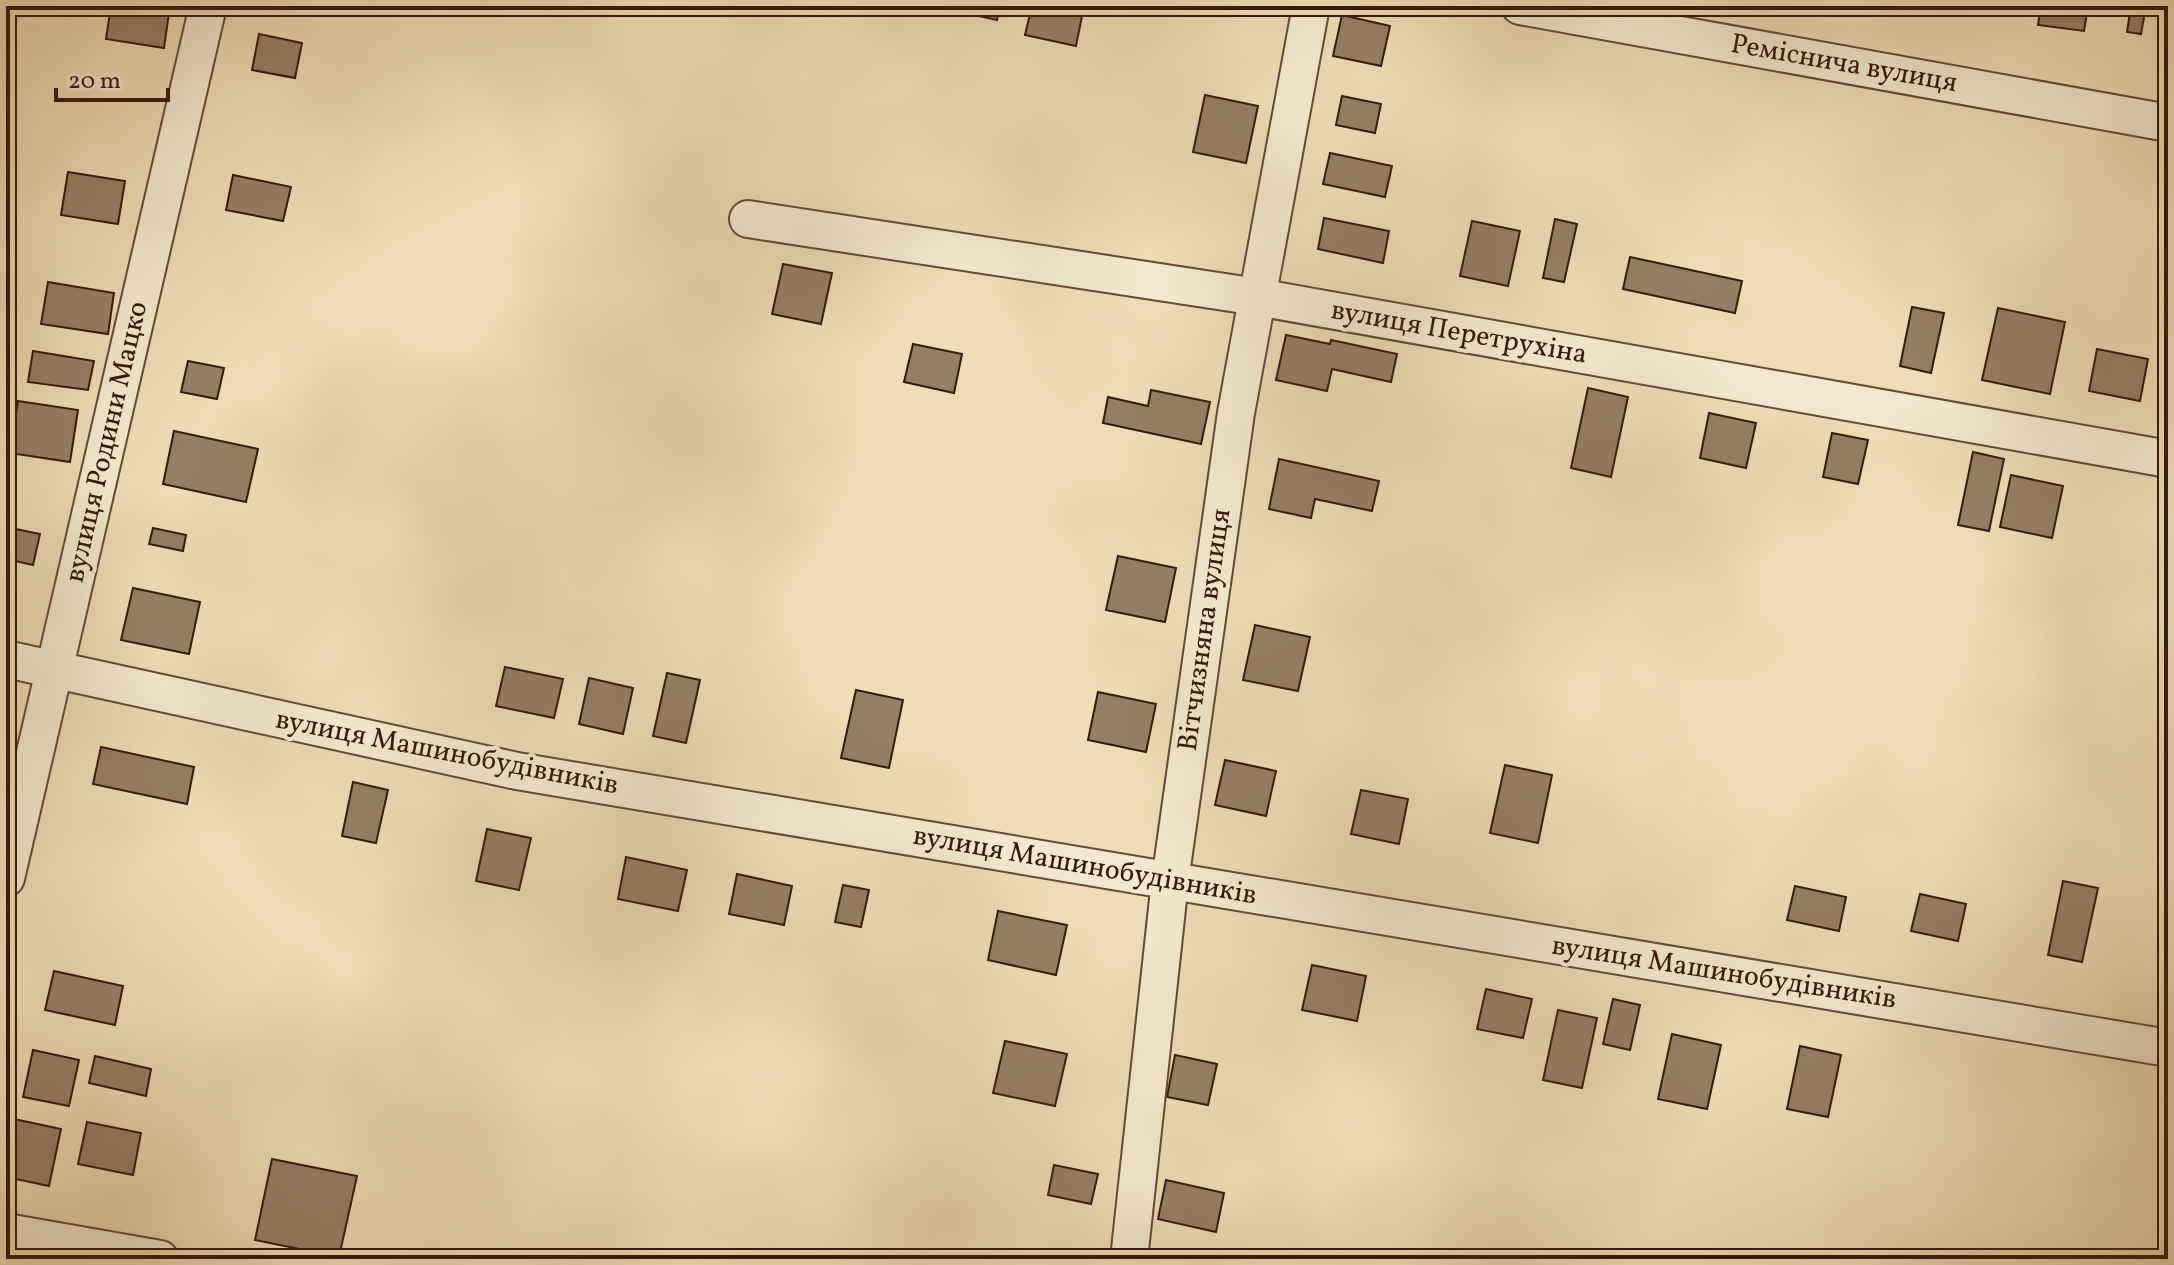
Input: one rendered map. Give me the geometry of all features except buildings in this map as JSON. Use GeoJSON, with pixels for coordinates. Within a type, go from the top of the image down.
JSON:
{"type":"FeatureCollection","features":[{"type":"Feature","properties":{"kind":"street","name":"вулиця Родини Мацко"},"geometry":{"type":"LineString","coordinates":[[6,878],[208,6]]}},
{"type":"Feature","properties":{"kind":"street","name":"Вітчизняна вулиця"},"geometry":{"type":"LineString","coordinates":[[1129,1259],[1170,881],[1236,413],[1311,6]]}},
{"type":"Feature","properties":{"kind":"street","name":"Реміснича вулиця"},"geometry":{"type":"LineString","coordinates":[[1520,6],[2168,123]]}},
{"type":"Feature","properties":{"kind":"street","name":"вулиця Перетрухіна"},"geometry":{"type":"LineString","coordinates":[[748,219],[1257,297],[2168,459]]}},
{"type":"Feature","properties":{"kind":"street","name":"вулиця Машинобудівників"},"geometry":{"type":"LineString","coordinates":[[6,659],[517,771],[2168,1048]]}},
{"type":"Feature","properties":{"kind":"street"},"geometry":{"type":"LineString","coordinates":[[6,1232],[160,1259]]}}]}
